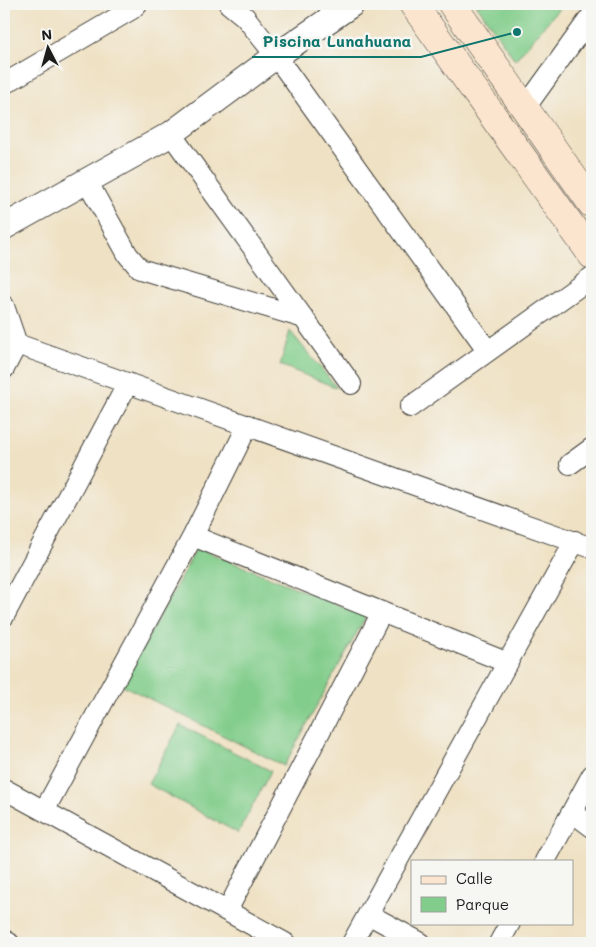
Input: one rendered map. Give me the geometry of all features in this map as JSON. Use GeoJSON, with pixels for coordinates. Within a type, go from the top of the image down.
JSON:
{"type":"FeatureCollection","features":[{"type":"Feature","properties":{"kind":"main road"},"geometry":{"type":"LineString","coordinates":[[413,4],[592,255]]}},
{"type":"Feature","properties":{"kind":"main road"},"geometry":{"type":"LineString","coordinates":[[452,4],[525,108],[590,195]]}},
{"type":"Feature","properties":{"kind":"street"},"geometry":{"type":"LineString","coordinates":[[4,84],[116,19],[137,4]]}},
{"type":"Feature","properties":{"kind":"street"},"geometry":{"type":"LineString","coordinates":[[228,4],[245,17],[276,56],[488,351]]}},
{"type":"Feature","properties":{"kind":"street"},"geometry":{"type":"LineString","coordinates":[[4,227],[171,134],[276,56],[352,4]]}},
{"type":"Feature","properties":{"kind":"street"},"geometry":{"type":"LineString","coordinates":[[525,108],[592,15]]}},
{"type":"Feature","properties":{"kind":"street"},"geometry":{"type":"LineString","coordinates":[[171,134],[351,384]]}},
{"type":"Feature","properties":{"kind":"street"},"geometry":{"type":"LineString","coordinates":[[87,181],[128,255],[140,269],[304,318]]}},
{"type":"Feature","properties":{"kind":"street"},"geometry":{"type":"LineString","coordinates":[[410,407],[592,277]]}},
{"type":"Feature","properties":{"kind":"street"},"geometry":{"type":"LineString","coordinates":[[4,306],[17,344],[4,369]]}},
{"type":"Feature","properties":{"kind":"street"},"geometry":{"type":"LineString","coordinates":[[17,344],[584,544],[508,663],[352,943]]}},
{"type":"Feature","properties":{"kind":"street"},"geometry":{"type":"LineString","coordinates":[[4,616],[128,383]]}},
{"type":"Feature","properties":{"kind":"street"},"geometry":{"type":"LineString","coordinates":[[44,811],[192,536],[248,425]]}},
{"type":"Feature","properties":{"kind":"street"},"geometry":{"type":"LineString","coordinates":[[570,464],[592,448]]}},
{"type":"Feature","properties":{"kind":"street"},"geometry":{"type":"LineString","coordinates":[[192,536],[508,663]]}},
{"type":"Feature","properties":{"kind":"street"},"geometry":{"type":"LineString","coordinates":[[227,911],[382,612]]}},
{"type":"Feature","properties":{"kind":"street"},"geometry":{"type":"LineString","coordinates":[[546,860],[592,775]]}},
{"type":"Feature","properties":{"kind":"street"},"geometry":{"type":"LineString","coordinates":[[4,789],[285,943]]}},
{"type":"Feature","properties":{"kind":"street"},"geometry":{"type":"LineString","coordinates":[[572,812],[592,827]]}},
{"type":"Feature","properties":{"kind":"street"},"geometry":{"type":"LineString","coordinates":[[368,914],[421,943]]}},
{"type":"Feature","properties":{"kind":"street"},"geometry":{"type":"LineString","coordinates":[[499,943],[509,924]]}},
{"type":"Feature","properties":{"kind":"street"},"geometry":{"type":"LineString","coordinates":[[4,940],[9,943]]}},
{"type":"Feature","properties":{"kind":"green space"},"geometry":{"type":"Polygon","coordinates":[[[476,4],[563,4],[515,60],[476,4]]]}},
{"type":"Feature","properties":{"kind":"green space"},"geometry":{"type":"Polygon","coordinates":[[[290,331],[337,388],[280,365],[290,331]]]}},
{"type":"Feature","properties":{"kind":"green space"},"geometry":{"type":"Polygon","coordinates":[[[197,548],[366,616],[284,766],[122,685],[197,548]]]}},
{"type":"Feature","properties":{"kind":"green space"},"geometry":{"type":"Polygon","coordinates":[[[180,725],[271,771],[238,833],[148,784],[180,725]]]}},
{"type":"Feature","properties":{"kind":"place","name":"Piscina Lunahuana"},"geometry":{"type":"Point","coordinates":[517,32]}}]}
